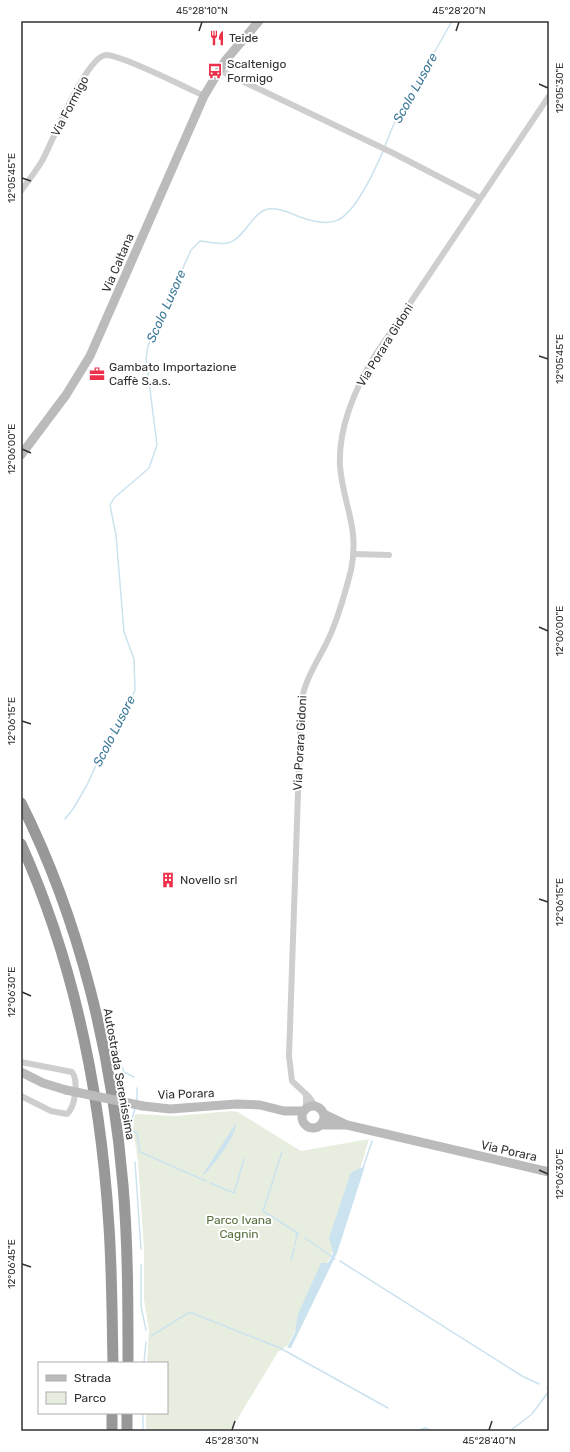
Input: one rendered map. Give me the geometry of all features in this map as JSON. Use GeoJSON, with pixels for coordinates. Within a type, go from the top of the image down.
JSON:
{"type":"FeatureCollection","features":[{"type":"Feature","properties":{"kind":"highway","name":"Autostrada Serenissima"},"geometry":{"type":"LineString","coordinates":[[21,803],[55,882],[72,928],[89,986],[105,1053],[118,1133],[123,1185],[126,1230],[128,1362]]}},
{"type":"Feature","properties":{"kind":"highway"},"geometry":{"type":"LineString","coordinates":[[21,844],[48,911],[64,961],[80,1022],[94,1088],[109,1220],[113,1362]]}},
{"type":"Feature","properties":{"kind":"highway"},"geometry":{"type":"LineString","coordinates":[[112,1414],[112,1431]]}},
{"type":"Feature","properties":{"kind":"highway"},"geometry":{"type":"LineString","coordinates":[[127,1414],[127,1431]]}},
{"type":"Feature","properties":{"kind":"street","name":"Via Caltana"},"geometry":{"type":"LineString","coordinates":[[23,449],[66,395],[90,356],[204,96],[219,70],[259,21]]}},
{"type":"Feature","properties":{"kind":"street","name":"Via Formigo"},"geometry":{"type":"LineString","coordinates":[[21,191],[42,161],[75,92],[100,57],[108,55],[128,62],[204,96]]}},
{"type":"Feature","properties":{"kind":"street"},"geometry":{"type":"LineString","coordinates":[[219,70],[380,147],[480,198]]}},
{"type":"Feature","properties":{"kind":"street","name":"Via Porara Gidoni"},"geometry":{"type":"LineString","coordinates":[[316,1107],[306,1094],[292,1081],[289,1056],[301,705],[307,678],[326,644],[338,616],[353,554],[354,532],[340,461],[344,434],[354,397],[374,357],[549,96]]}},
{"type":"Feature","properties":{"kind":"street"},"geometry":{"type":"LineString","coordinates":[[353,554],[389,555]]}},
{"type":"Feature","properties":{"kind":"street"},"geometry":{"type":"LineString","coordinates":[[21,1062],[72,1072],[75,1082],[71,1108],[67,1114],[58,1114],[22,1099]]}},
{"type":"Feature","properties":{"kind":"street","name":"Via Porara"},"geometry":{"type":"LineString","coordinates":[[21,1072],[43,1083],[66,1090],[143,1106],[177,1108],[237,1104],[260,1105],[304,1113],[309,1128],[317,1128],[321,1125],[347,1125]]}},
{"type":"Feature","properties":{"kind":"street"},"geometry":{"type":"LineString","coordinates":[[304,1113],[306,1094]]}},
{"type":"Feature","properties":{"kind":"street"},"geometry":{"type":"LineString","coordinates":[[304,1113],[316,1107]]}},
{"type":"Feature","properties":{"kind":"street","name":"Via Porara"},"geometry":{"type":"LineString","coordinates":[[316,1107],[324,1114],[347,1125],[549,1172]]}},
{"type":"Feature","properties":{"kind":"street"},"geometry":{"type":"LineString","coordinates":[[321,1125],[324,1120],[324,1114]]}},
{"type":"Feature","properties":{"kind":"green space","name":"Parco Ivana Cagnin"},"geometry":{"type":"Polygon","coordinates":[[[231,1111],[238,1112],[301,1151],[369,1139],[332,1253],[288,1345],[278,1352],[230,1431],[146,1431],[146,1414],[168,1414],[168,1362],[147,1362],[149,1330],[144,1300],[144,1249],[138,1161],[133,1129],[135,1114],[176,1116],[231,1111]]]}},
{"type":"Feature","properties":{"kind":"water"},"geometry":{"type":"Polygon","coordinates":[[[236,1123],[229,1143],[204,1175],[203,1174],[236,1123]]]}},
{"type":"Feature","properties":{"kind":"water"},"geometry":{"type":"Polygon","coordinates":[[[365,1166],[337,1253],[291,1348],[287,1348],[295,1332],[298,1314],[321,1263],[328,1263],[333,1253],[329,1238],[350,1175],[352,1172],[365,1166]]]}},
{"type":"Feature","properties":{"kind":"waterway","name":"Scolo Lusore"},"geometry":{"type":"LineString","coordinates":[[385,146],[393,126],[452,21]]}},
{"type":"Feature","properties":{"kind":"waterway","name":"Scolo Lusore"},"geometry":{"type":"LineString","coordinates":[[65,819],[73,809],[87,785],[107,741],[126,713],[135,690],[134,659],[124,632],[116,535],[110,505],[114,498],[149,468],[157,445],[146,358],[148,346],[191,250],[200,241],[225,243],[235,240],[257,215],[269,209],[283,210],[311,221],[330,222],[344,217],[356,203],[365,188],[384,149]]}},
{"type":"Feature","properties":{"kind":"waterway"},"geometry":{"type":"LineString","coordinates":[[118,1050],[119,1054]]}},
{"type":"Feature","properties":{"kind":"waterway"},"geometry":{"type":"LineString","coordinates":[[121,1064],[124,1072],[134,1077]]}},
{"type":"Feature","properties":{"kind":"waterway"},"geometry":{"type":"LineString","coordinates":[[137,1088],[137,1101]]}},
{"type":"Feature","properties":{"kind":"waterway"},"geometry":{"type":"LineString","coordinates":[[135,1108],[130,1127],[131,1130],[137,1133],[140,1152],[206,1181]]}},
{"type":"Feature","properties":{"kind":"waterway"},"geometry":{"type":"LineString","coordinates":[[363,1168],[372,1141]]}},
{"type":"Feature","properties":{"kind":"waterway"},"geometry":{"type":"LineString","coordinates":[[282,1152],[263,1211],[299,1234]]}},
{"type":"Feature","properties":{"kind":"waterway"},"geometry":{"type":"LineString","coordinates":[[210,1183],[234,1193],[244,1159]]}},
{"type":"Feature","properties":{"kind":"waterway"},"geometry":{"type":"LineString","coordinates":[[135,1162],[141,1249]]}},
{"type":"Feature","properties":{"kind":"waterway"},"geometry":{"type":"LineString","coordinates":[[295,1245],[297,1233]]}},
{"type":"Feature","properties":{"kind":"waterway"},"geometry":{"type":"LineString","coordinates":[[305,1238],[335,1259]]}},
{"type":"Feature","properties":{"kind":"waterway"},"geometry":{"type":"LineString","coordinates":[[291,1260],[294,1248]]}},
{"type":"Feature","properties":{"kind":"waterway"},"geometry":{"type":"LineString","coordinates":[[340,1261],[522,1376],[539,1384]]}},
{"type":"Feature","properties":{"kind":"waterway"},"geometry":{"type":"LineString","coordinates":[[141,1265],[141,1306],[146,1330]]}},
{"type":"Feature","properties":{"kind":"waterway"},"geometry":{"type":"LineString","coordinates":[[151,1336],[188,1313],[192,1313],[280,1348],[388,1408]]}},
{"type":"Feature","properties":{"kind":"waterway"},"geometry":{"type":"LineString","coordinates":[[144,1362],[146,1342]]}},
{"type":"Feature","properties":{"kind":"waterway"},"geometry":{"type":"LineString","coordinates":[[510,1431],[532,1414],[549,1391]]}},
{"type":"Feature","properties":{"kind":"waterway"},"geometry":{"type":"LineString","coordinates":[[143,1414],[143,1431]]}},
{"type":"Feature","properties":{"kind":"waterway"},"geometry":{"type":"LineString","coordinates":[[416,1431],[425,1428],[432,1431]]}},
{"type":"Feature","properties":{"kind":"place","name":"Teide"},"geometry":{"type":"Point","coordinates":[217,38]}},
{"type":"Feature","properties":{"kind":"place","name":"Scaltenigo Formigo"},"geometry":{"type":"Point","coordinates":[215,71]}},
{"type":"Feature","properties":{"kind":"place","name":"Gambato Importazione Caffè S.a.s."},"geometry":{"type":"Point","coordinates":[97,374]}},
{"type":"Feature","properties":{"kind":"place","name":"Novello srl"},"geometry":{"type":"Point","coordinates":[168,880]}}]}
